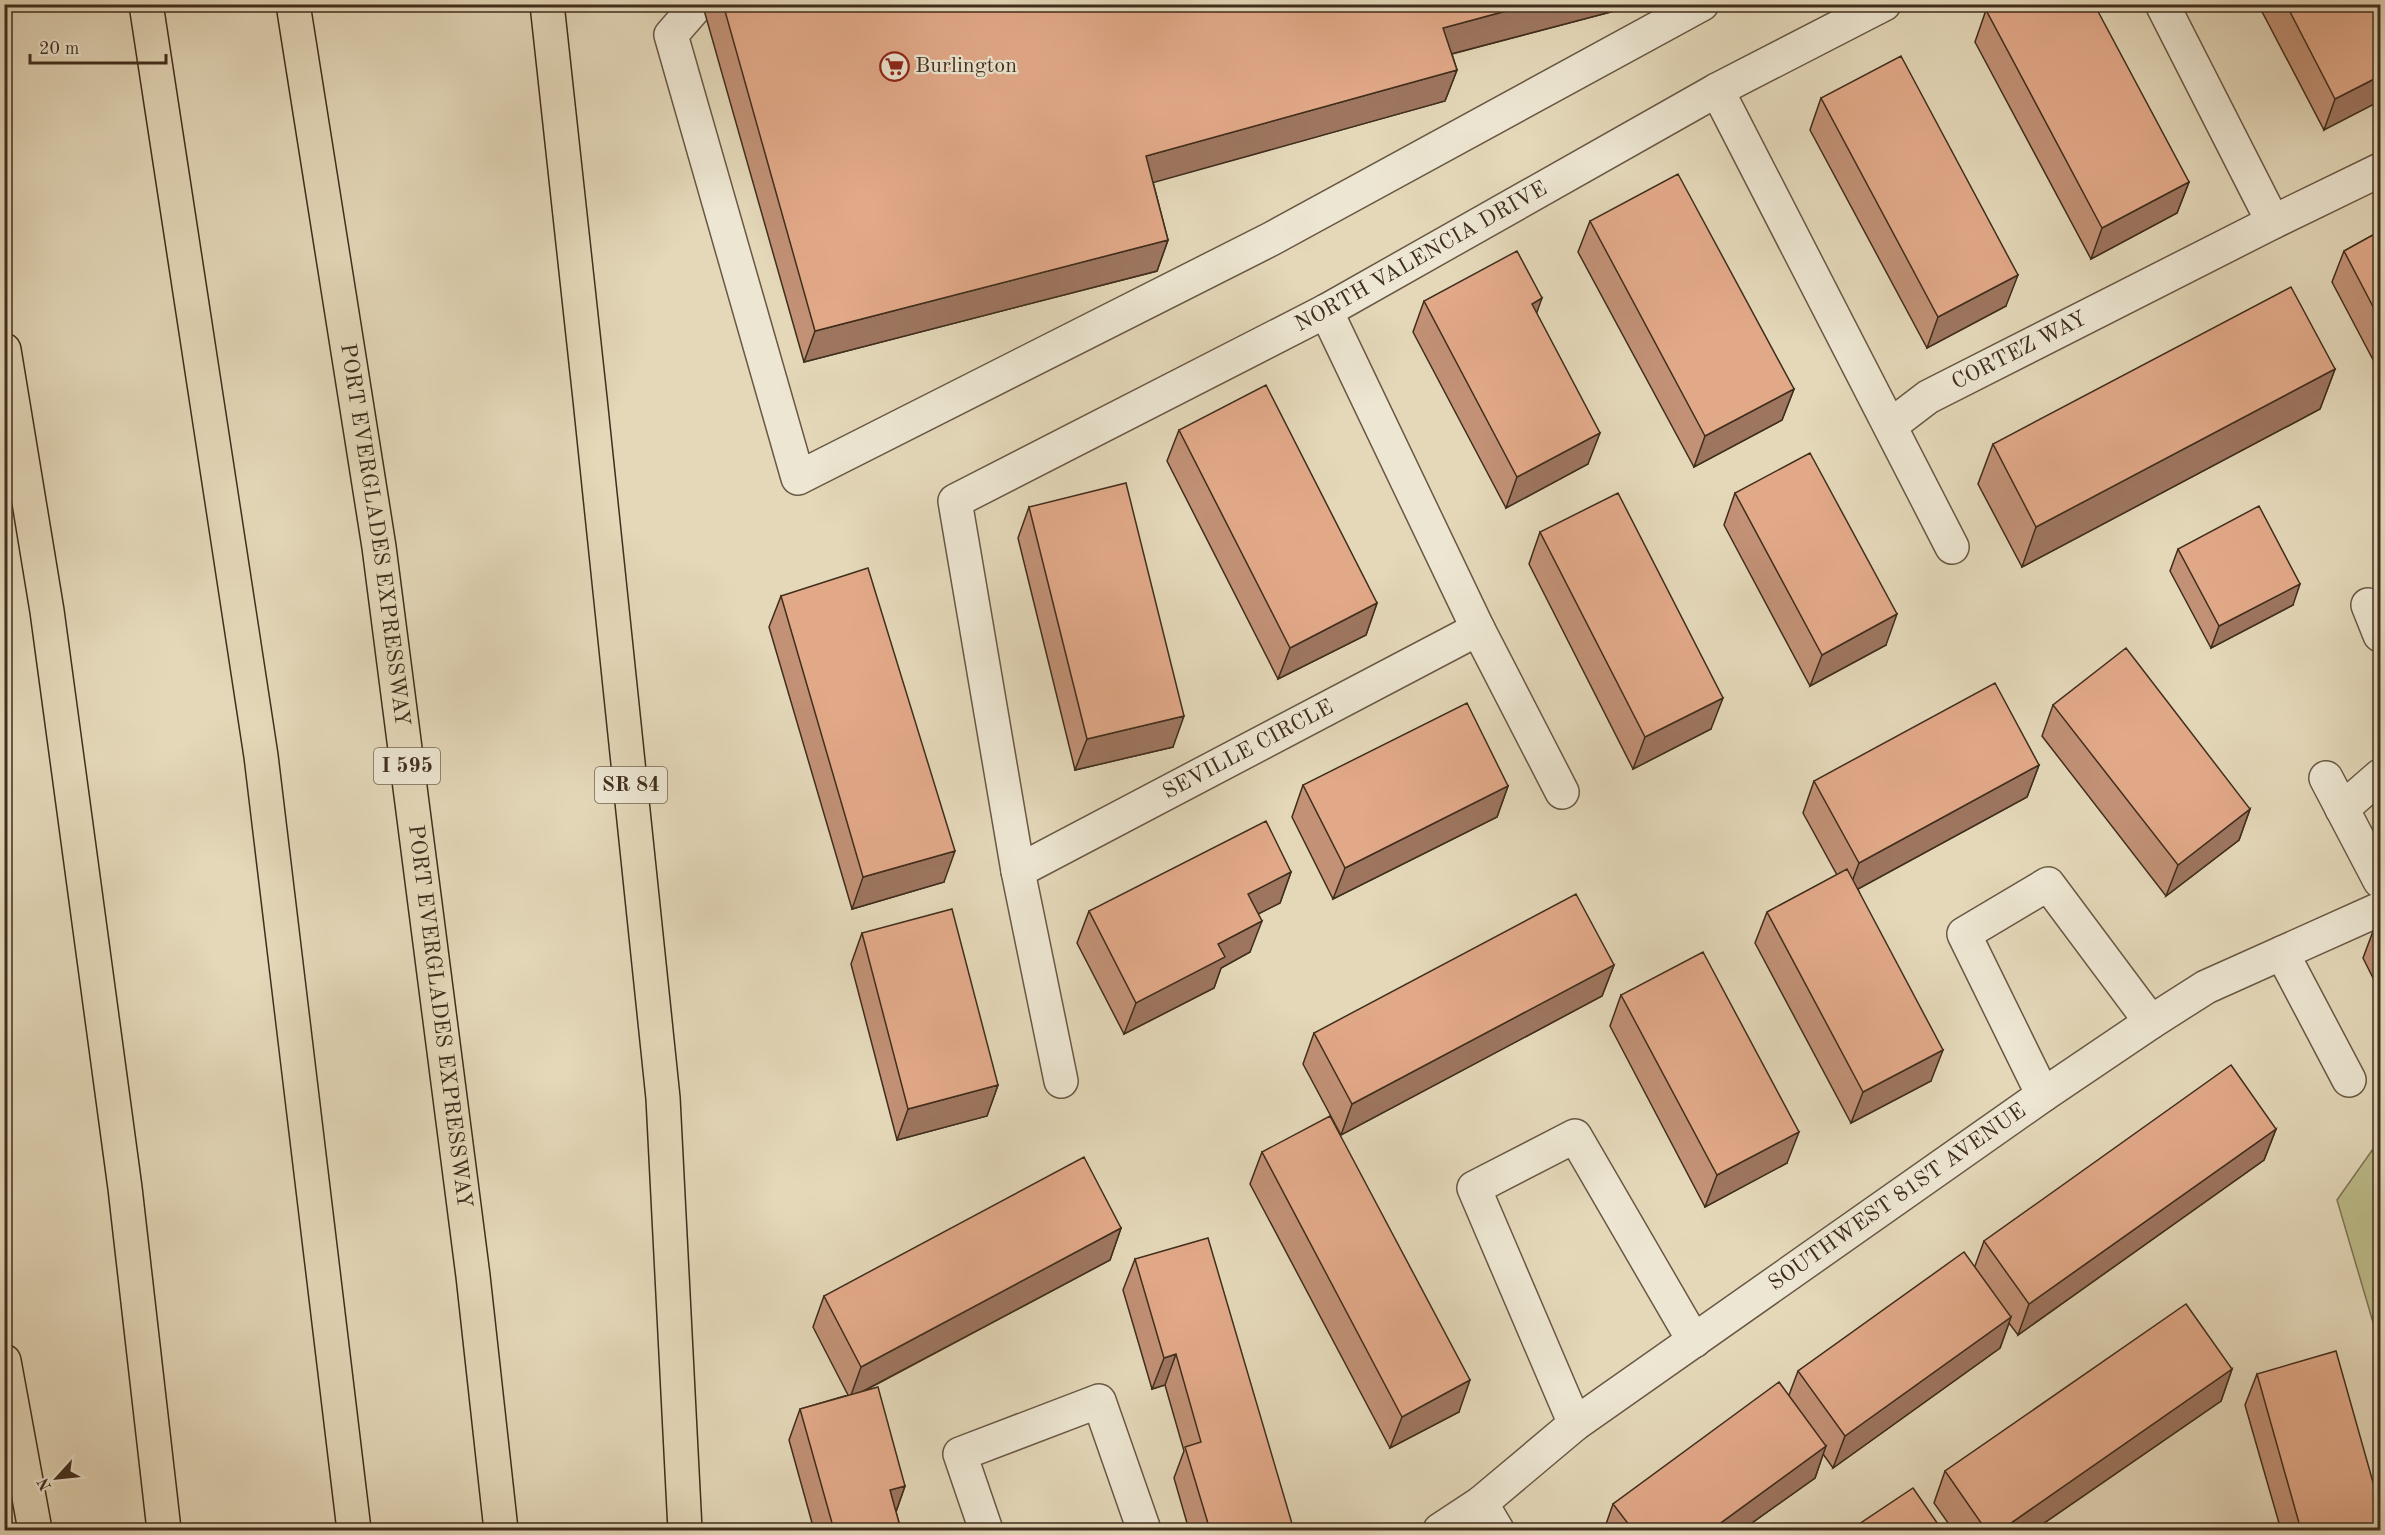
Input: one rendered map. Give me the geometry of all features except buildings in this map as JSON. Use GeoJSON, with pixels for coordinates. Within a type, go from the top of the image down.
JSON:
{"type":"FeatureCollection","features":[{"type":"Feature","properties":{"kind":"main road"},"geometry":{"type":"LineString","coordinates":[[146,4],[261,756],[354,1530]]}},
{"type":"Feature","properties":{"kind":"main road","name":"PORT EVERGLADES EXPRESSWAY"},"geometry":{"type":"LineString","coordinates":[[293,4],[379,547],[473,1276],[501,1530]]}},
{"type":"Feature","properties":{"kind":"main road","name":"SR 84"},"geometry":{"type":"LineString","coordinates":[[547,4],[663,1098],[685,1530]]}},
{"type":"Feature","properties":{"kind":"main road"},"geometry":{"type":"LineString","coordinates":[[4,350],[47,611],[125,1188],[164,1530]]}},
{"type":"Feature","properties":{"kind":"main road"},"geometry":{"type":"LineString","coordinates":[[4,1361],[35,1530]]}},
{"type":"Feature","properties":{"kind":"street"},"geometry":{"type":"LineString","coordinates":[[698,4],[670,35],[798,478],[1271,238],[1702,4]]}},
{"type":"Feature","properties":{"kind":"street","name":"NORTH VALENCIA DRIVE"},"geometry":{"type":"LineString","coordinates":[[1018,871],[955,501],[1326,311],[1716,90],[1884,4]]}},
{"type":"Feature","properties":{"kind":"street"},"geometry":{"type":"LineString","coordinates":[[2162,4],[2273,222]]}},
{"type":"Feature","properties":{"kind":"street"},"geometry":{"type":"LineString","coordinates":[[1716,90],[1952,547]]}},
{"type":"Feature","properties":{"kind":"street","name":"CORTEZ WAY"},"geometry":{"type":"LineString","coordinates":[[1890,426],[1928,396],[2380,170]]}},
{"type":"Feature","properties":{"kind":"street"},"geometry":{"type":"LineString","coordinates":[[1326,311],[1478,629],[1562,792]]}},
{"type":"Feature","properties":{"kind":"street"},"geometry":{"type":"LineString","coordinates":[[2368,605],[2380,635]]}},
{"type":"Feature","properties":{"kind":"street","name":"SEVILLE CIRCLE"},"geometry":{"type":"LineString","coordinates":[[1018,871],[1478,629]]}},
{"type":"Feature","properties":{"kind":"street"},"geometry":{"type":"LineString","coordinates":[[2342,809],[2380,776]]}},
{"type":"Feature","properties":{"kind":"street"},"geometry":{"type":"LineString","coordinates":[[2325,778],[2380,881]]}},
{"type":"Feature","properties":{"kind":"street"},"geometry":{"type":"LineString","coordinates":[[1018,871],[1061,1081]]}},
{"type":"Feature","properties":{"kind":"street"},"geometry":{"type":"LineString","coordinates":[[2043,1095],[1964,934],[2048,884],[2151,1022]]}},
{"type":"Feature","properties":{"kind":"street","name":"SOUTHWEST 81ST AVENUE"},"geometry":{"type":"LineString","coordinates":[[1440,1530],[1489,1517],[1575,1424],[2043,1095],[2151,1022],[2206,987],[2380,909]]}},
{"type":"Feature","properties":{"kind":"street"},"geometry":{"type":"LineString","coordinates":[[2282,953],[2349,1080]]}},
{"type":"Feature","properties":{"kind":"street"},"geometry":{"type":"LineString","coordinates":[[1575,1424],[1474,1188],[1575,1136],[1694,1341]]}},
{"type":"Feature","properties":{"kind":"street"},"geometry":{"type":"LineString","coordinates":[[986,1530],[960,1454],[1099,1401],[1144,1530]]}},
{"type":"Feature","properties":{"kind":"green space"},"geometry":{"type":"Polygon","coordinates":[[[2380,1139],[2380,1346],[2337,1200],[2380,1139]]]}},
{"type":"Feature","properties":{"kind":"place","name":"Burlington"},"geometry":{"type":"Point","coordinates":[894,66]}}]}
